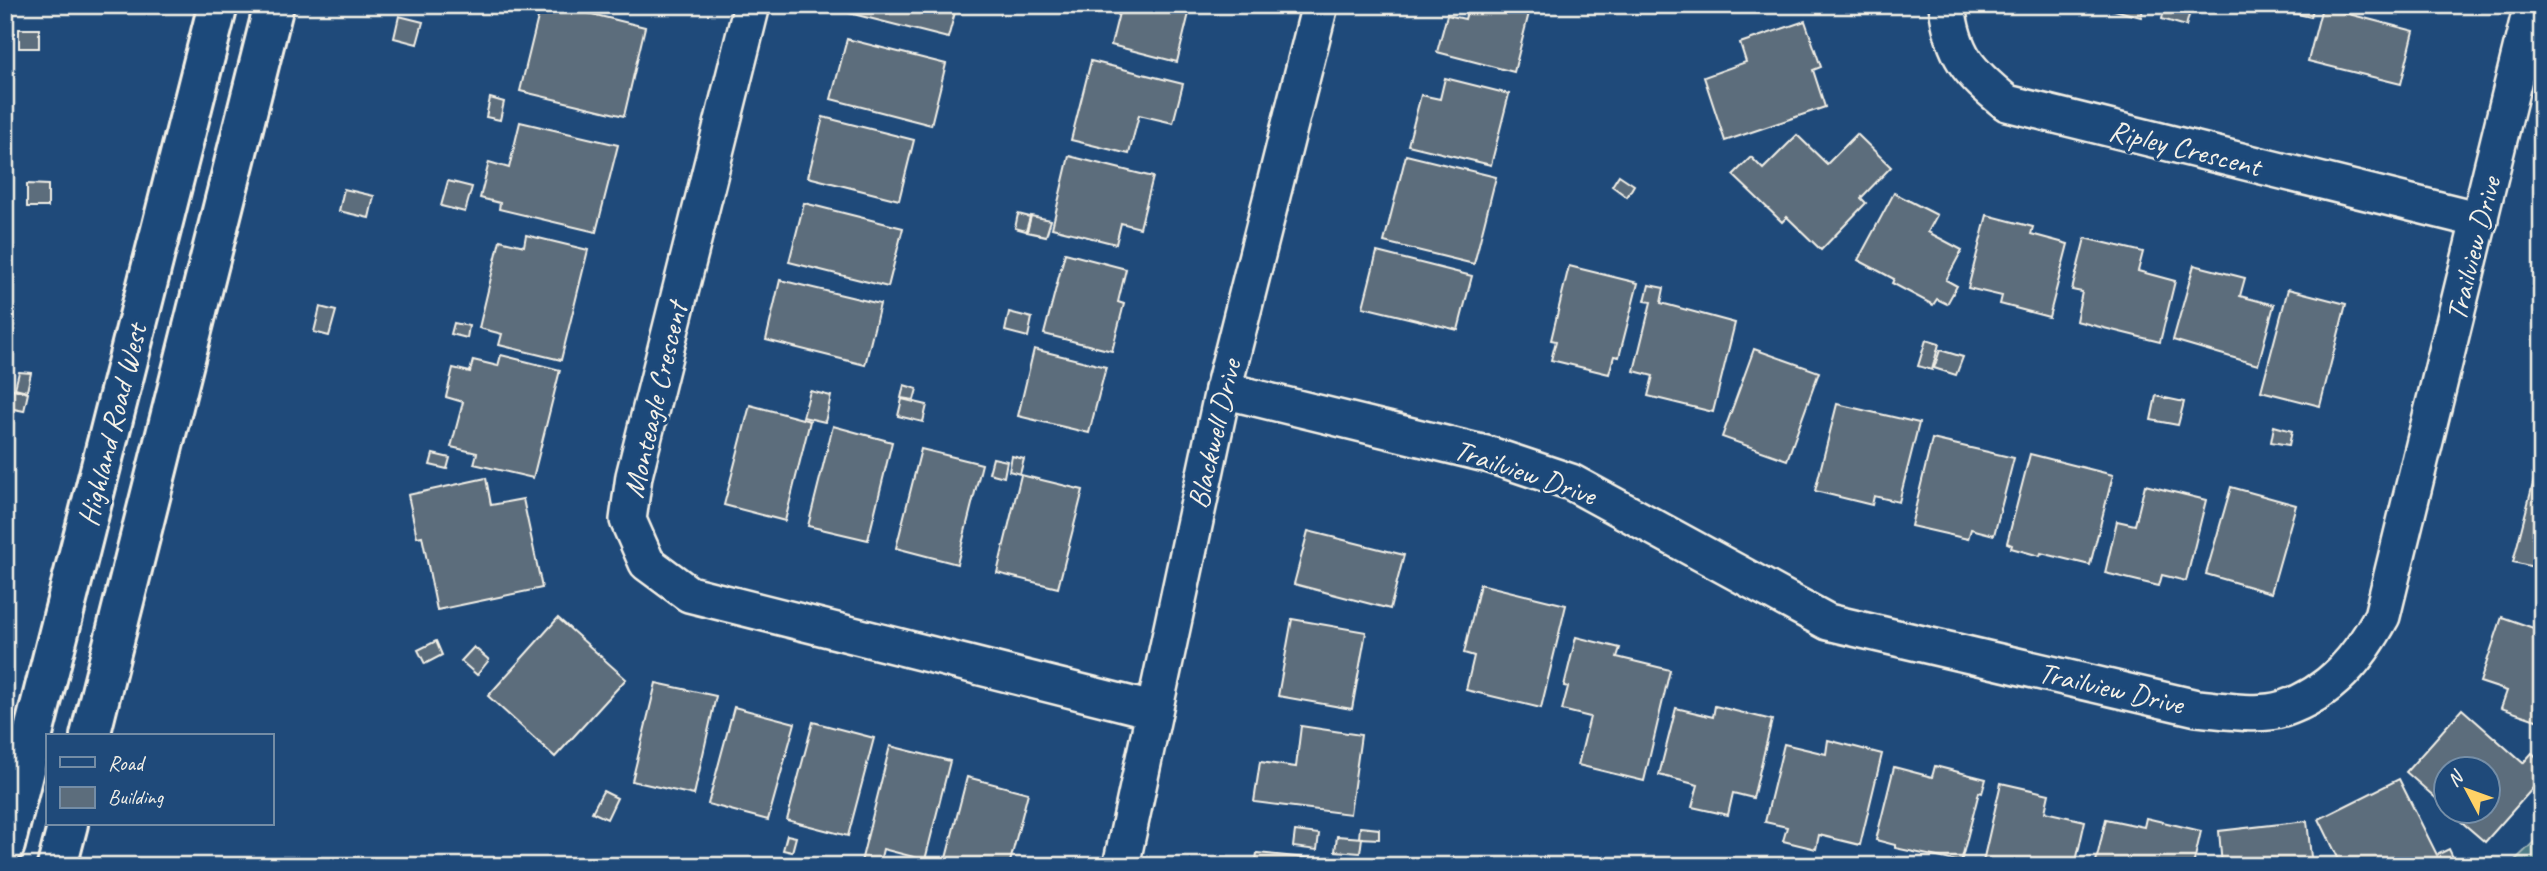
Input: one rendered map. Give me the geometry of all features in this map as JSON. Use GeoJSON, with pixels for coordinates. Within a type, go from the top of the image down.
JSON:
{"type":"FeatureCollection","features":[{"type":"Feature","properties":{"kind":"main road","name":"Highland Road West"},"geometry":{"type":"LineString","coordinates":[[5,845],[218,5]]}},
{"type":"Feature","properties":{"kind":"main road","name":"Highland Road West"},"geometry":{"type":"LineString","coordinates":[[91,734],[274,5]]}},
{"type":"Feature","properties":{"kind":"main road"},"geometry":{"type":"LineString","coordinates":[[57,866],[67,826]]}},
{"type":"Feature","properties":{"kind":"street","name":"Monteagle Crescent"},"geometry":{"type":"LineString","coordinates":[[752,5],[634,477],[628,520],[647,563],[689,594],[1152,710]]}},
{"type":"Feature","properties":{"kind":"street","name":"Blackwell Drive"},"geometry":{"type":"LineString","coordinates":[[1121,866],[1152,710],[1223,390],[1320,5]]}},
{"type":"Feature","properties":{"kind":"street","name":"Ripley Crescent"},"geometry":{"type":"LineString","coordinates":[[1947,5],[1951,35],[1972,74],[2007,103],[2480,220]]}},
{"type":"Feature","properties":{"kind":"street","name":"Trailview Drive"},"geometry":{"type":"LineString","coordinates":[[1223,390],[1490,455],[1571,482],[1828,622],[2197,708],[2238,712],[2282,710],[2330,686],[2362,652],[2382,616],[2532,5]]}},
{"type":"Feature","properties":{"kind":"green space"},"geometry":{"type":"Polygon","coordinates":[[[2542,834],[2542,866],[2509,866],[2542,834]]]}},
{"type":"Feature","properties":{"kind":"building"},"geometry":{"type":"Polygon","coordinates":[[[541,5],[555,5],[645,27],[624,116],[520,91],[541,5]]]}},
{"type":"Feature","properties":{"kind":"building"},"geometry":{"type":"Polygon","coordinates":[[[630,5],[656,5],[655,11],[630,5]]]}},
{"type":"Feature","properties":{"kind":"building"},"geometry":{"type":"Polygon","coordinates":[[[851,5],[957,5],[948,38],[849,13],[851,5]]]}},
{"type":"Feature","properties":{"kind":"building"},"geometry":{"type":"Polygon","coordinates":[[[1121,5],[1191,5],[1177,62],[1111,45],[1121,5]]]}},
{"type":"Feature","properties":{"kind":"building"},"geometry":{"type":"Polygon","coordinates":[[[1469,5],[1531,5],[1514,72],[1437,52],[1447,15],[1465,19],[1469,5]]]}},
{"type":"Feature","properties":{"kind":"building"},"geometry":{"type":"Polygon","coordinates":[[[2095,5],[2144,5],[2141,17],[2095,5]]]}},
{"type":"Feature","properties":{"kind":"building"},"geometry":{"type":"Polygon","coordinates":[[[2165,5],[2191,8],[2186,26],[2162,19],[2165,5]]]}},
{"type":"Feature","properties":{"kind":"building"},"geometry":{"type":"Polygon","coordinates":[[[2281,5],[2314,5],[2311,17],[2280,10],[2281,5]]]}},
{"type":"Feature","properties":{"kind":"building"},"geometry":{"type":"Polygon","coordinates":[[[2372,5],[2408,5],[2406,14],[2372,5]]]}},
{"type":"Feature","properties":{"kind":"building"},"geometry":{"type":"Polygon","coordinates":[[[2322,7],[2414,31],[2401,84],[2308,61],[2322,7]]]}},
{"type":"Feature","properties":{"kind":"building"},"geometry":{"type":"Polygon","coordinates":[[[399,16],[423,22],[417,44],[394,38],[399,16]]]}},
{"type":"Feature","properties":{"kind":"building"},"geometry":{"type":"Polygon","coordinates":[[[1805,21],[1821,67],[1813,70],[1825,107],[1725,141],[1704,77],[1746,62],[1740,43],[1805,21]]]}},
{"type":"Feature","properties":{"kind":"building"},"geometry":{"type":"Polygon","coordinates":[[[19,29],[39,29],[39,48],[19,48],[19,29]]]}},
{"type":"Feature","properties":{"kind":"building"},"geometry":{"type":"Polygon","coordinates":[[[847,39],[946,64],[931,125],[831,99],[847,39]]]}},
{"type":"Feature","properties":{"kind":"building"},"geometry":{"type":"Polygon","coordinates":[[[1091,61],[1183,84],[1173,123],[1139,115],[1129,154],[1071,140],[1091,61]]]}},
{"type":"Feature","properties":{"kind":"building"},"geometry":{"type":"Polygon","coordinates":[[[1445,78],[1509,94],[1491,165],[1408,145],[1421,95],[1440,99],[1445,78]]]}},
{"type":"Feature","properties":{"kind":"building"},"geometry":{"type":"Polygon","coordinates":[[[490,98],[504,102],[500,120],[486,117],[490,98]]]}},
{"type":"Feature","properties":{"kind":"building"},"geometry":{"type":"Polygon","coordinates":[[[823,117],[914,140],[899,200],[808,177],[823,117]]]}},
{"type":"Feature","properties":{"kind":"building"},"geometry":{"type":"Polygon","coordinates":[[[520,122],[618,145],[596,232],[499,209],[500,203],[480,198],[489,162],[509,168],[520,122]]]}},
{"type":"Feature","properties":{"kind":"building"},"geometry":{"type":"Polygon","coordinates":[[[1857,134],[1891,167],[1861,198],[1866,203],[1821,250],[1787,217],[1782,222],[1733,175],[1751,157],[1763,169],[1797,135],[1827,164],[1857,134]]]}},
{"type":"Feature","properties":{"kind":"building"},"geometry":{"type":"Polygon","coordinates":[[[1406,155],[1496,177],[1474,264],[1384,242],[1406,155]]]}},
{"type":"Feature","properties":{"kind":"building"},"geometry":{"type":"Polygon","coordinates":[[[1069,156],[1153,177],[1140,228],[1121,223],[1116,244],[1052,228],[1069,156]]]}},
{"type":"Feature","properties":{"kind":"building"},"geometry":{"type":"Polygon","coordinates":[[[1619,175],[1634,185],[1627,197],[1612,186],[1619,175]]]}},
{"type":"Feature","properties":{"kind":"building"},"geometry":{"type":"Polygon","coordinates":[[[448,181],[472,187],[465,212],[441,206],[448,181]]]}},
{"type":"Feature","properties":{"kind":"building"},"geometry":{"type":"Polygon","coordinates":[[[27,184],[48,185],[48,207],[27,207],[27,184]]]}},
{"type":"Feature","properties":{"kind":"building"},"geometry":{"type":"Polygon","coordinates":[[[344,189],[374,196],[369,218],[339,211],[344,189]]]}},
{"type":"Feature","properties":{"kind":"building"},"geometry":{"type":"Polygon","coordinates":[[[1894,193],[1937,215],[1928,232],[1962,250],[1946,280],[1957,286],[1947,304],[1937,299],[1933,305],[1892,283],[1894,279],[1858,260],[1894,193]]]}},
{"type":"Feature","properties":{"kind":"building"},"geometry":{"type":"Polygon","coordinates":[[[804,203],[903,228],[888,287],[789,262],[804,203]]]}},
{"type":"Feature","properties":{"kind":"building"},"geometry":{"type":"Polygon","coordinates":[[[1018,214],[1030,217],[1026,231],[1015,228],[1018,214]]]}},
{"type":"Feature","properties":{"kind":"building"},"geometry":{"type":"Polygon","coordinates":[[[1987,215],[2033,227],[2031,234],[2068,244],[2049,317],[2000,304],[2002,296],[1968,288],[1987,215]]]}},
{"type":"Feature","properties":{"kind":"building"},"geometry":{"type":"Polygon","coordinates":[[[1031,216],[1051,220],[1046,236],[1027,232],[1031,216]]]}},
{"type":"Feature","properties":{"kind":"building"},"geometry":{"type":"Polygon","coordinates":[[[526,235],[588,250],[561,360],[499,345],[502,334],[479,328],[500,240],[524,246],[526,235]]]}},
{"type":"Feature","properties":{"kind":"building"},"geometry":{"type":"Polygon","coordinates":[[[2085,238],[2143,252],[2138,271],[2175,281],[2160,342],[2076,321],[2082,292],[2072,290],[2085,238]]]}},
{"type":"Feature","properties":{"kind":"building"},"geometry":{"type":"Polygon","coordinates":[[[1377,252],[1472,276],[1458,330],[1363,307],[1377,252]]]}},
{"type":"Feature","properties":{"kind":"building"},"geometry":{"type":"Polygon","coordinates":[[[1065,253],[1126,269],[1118,302],[1124,304],[1112,351],[1044,334],[1065,253]]]}},
{"type":"Feature","properties":{"kind":"building"},"geometry":{"type":"Polygon","coordinates":[[[2194,265],[2245,278],[2240,296],[2274,305],[2258,365],[2173,340],[2194,265]]]}},
{"type":"Feature","properties":{"kind":"building"},"geometry":{"type":"Polygon","coordinates":[[[1569,266],[1638,283],[1619,357],[1614,356],[1609,374],[1551,360],[1556,341],[1551,340],[1569,266]]]}},
{"type":"Feature","properties":{"kind":"building"},"geometry":{"type":"Polygon","coordinates":[[[780,280],[880,304],[865,365],[766,340],[780,280]]]}},
{"type":"Feature","properties":{"kind":"building"},"geometry":{"type":"Polygon","coordinates":[[[1649,285],[1664,288],[1661,303],[1735,323],[1713,412],[1648,396],[1653,376],[1634,371],[1651,302],[1645,301],[1649,285]]]}},
{"type":"Feature","properties":{"kind":"building"},"geometry":{"type":"Polygon","coordinates":[[[2288,289],[2346,304],[2320,406],[2261,391],[2288,289]]]}},
{"type":"Feature","properties":{"kind":"building"},"geometry":{"type":"Polygon","coordinates":[[[320,307],[336,311],[329,336],[314,332],[320,307]]]}},
{"type":"Feature","properties":{"kind":"building"},"geometry":{"type":"Polygon","coordinates":[[[1009,312],[1032,318],[1028,337],[1005,331],[1009,312]]]}},
{"type":"Feature","properties":{"kind":"building"},"geometry":{"type":"Polygon","coordinates":[[[454,323],[469,326],[467,338],[451,334],[454,323]]]}},
{"type":"Feature","properties":{"kind":"building"},"geometry":{"type":"Polygon","coordinates":[[[1926,340],[1939,344],[1932,370],[1918,366],[1926,340]]]}},
{"type":"Feature","properties":{"kind":"building"},"geometry":{"type":"Polygon","coordinates":[[[1034,349],[1106,367],[1089,433],[1018,416],[1034,349]]]}},
{"type":"Feature","properties":{"kind":"building"},"geometry":{"type":"Polygon","coordinates":[[[1754,349],[1819,372],[1787,460],[1722,437],[1754,349]]]}},
{"type":"Feature","properties":{"kind":"building"},"geometry":{"type":"Polygon","coordinates":[[[1940,350],[1963,357],[1956,375],[1934,368],[1940,350]]]}},
{"type":"Feature","properties":{"kind":"building"},"geometry":{"type":"Polygon","coordinates":[[[501,355],[560,370],[533,478],[474,464],[477,453],[451,447],[463,402],[446,397],[453,368],[470,372],[473,360],[498,366],[501,355]]]}},
{"type":"Feature","properties":{"kind":"building"},"geometry":{"type":"Polygon","coordinates":[[[19,372],[31,373],[27,391],[15,388],[19,372]]]}},
{"type":"Feature","properties":{"kind":"building"},"geometry":{"type":"Polygon","coordinates":[[[904,385],[917,389],[914,400],[901,398],[904,385]]]}},
{"type":"Feature","properties":{"kind":"building"},"geometry":{"type":"Polygon","coordinates":[[[13,389],[28,393],[24,411],[9,408],[13,389]]]}},
{"type":"Feature","properties":{"kind":"building"},"geometry":{"type":"Polygon","coordinates":[[[810,391],[831,396],[825,422],[803,417],[810,391]]]}},
{"type":"Feature","properties":{"kind":"building"},"geometry":{"type":"Polygon","coordinates":[[[2156,396],[2184,402],[2178,425],[2151,420],[2156,396]]]}},
{"type":"Feature","properties":{"kind":"building"},"geometry":{"type":"Polygon","coordinates":[[[902,399],[927,405],[923,422],[898,416],[902,399]]]}},
{"type":"Feature","properties":{"kind":"building"},"geometry":{"type":"Polygon","coordinates":[[[1837,404],[1919,423],[1899,502],[1874,496],[1872,505],[1815,491],[1837,404]]]}},
{"type":"Feature","properties":{"kind":"building"},"geometry":{"type":"Polygon","coordinates":[[[750,405],[810,421],[785,521],[724,505],[750,405]]]}},
{"type":"Feature","properties":{"kind":"building"},"geometry":{"type":"Polygon","coordinates":[[[833,426],[892,442],[868,540],[808,526],[833,426]]]}},
{"type":"Feature","properties":{"kind":"building"},"geometry":{"type":"Polygon","coordinates":[[[2274,426],[2292,431],[2289,445],[2271,442],[2274,426]]]}},
{"type":"Feature","properties":{"kind":"building"},"geometry":{"type":"Polygon","coordinates":[[[1932,439],[2014,458],[1994,535],[1971,529],[1968,539],[1911,526],[1932,439]]]}},
{"type":"Feature","properties":{"kind":"building"},"geometry":{"type":"Polygon","coordinates":[[[921,449],[982,464],[957,564],[896,548],[921,449]]]}},
{"type":"Feature","properties":{"kind":"building"},"geometry":{"type":"Polygon","coordinates":[[[433,454],[450,458],[447,469],[430,465],[433,454]]]}},
{"type":"Feature","properties":{"kind":"building"},"geometry":{"type":"Polygon","coordinates":[[[2030,454],[2113,475],[2090,565],[2041,553],[2040,556],[2011,548],[2012,545],[2007,543],[2030,454]]]}},
{"type":"Feature","properties":{"kind":"building"},"geometry":{"type":"Polygon","coordinates":[[[1012,456],[1024,459],[1020,474],[1009,471],[1012,456]]]}},
{"type":"Feature","properties":{"kind":"building"},"geometry":{"type":"Polygon","coordinates":[[[993,458],[1007,461],[1004,477],[989,473],[993,458]]]}},
{"type":"Feature","properties":{"kind":"building"},"geometry":{"type":"Polygon","coordinates":[[[1021,475],[1083,490],[1058,588],[997,573],[1021,475]]]}},
{"type":"Feature","properties":{"kind":"building"},"geometry":{"type":"Polygon","coordinates":[[[2535,476],[2542,478],[2542,569],[2513,562],[2535,476]]]}},
{"type":"Feature","properties":{"kind":"building"},"geometry":{"type":"Polygon","coordinates":[[[486,478],[491,505],[523,499],[542,588],[437,610],[422,536],[417,537],[408,495],[486,478]]]}},
{"type":"Feature","properties":{"kind":"building"},"geometry":{"type":"Polygon","coordinates":[[[2145,485],[2206,500],[2186,581],[2162,575],[2159,586],[2105,573],[2117,521],[2135,525],[2145,485]]]}},
{"type":"Feature","properties":{"kind":"building"},"geometry":{"type":"Polygon","coordinates":[[[2231,487],[2296,505],[2271,593],[2206,574],[2231,487]]]}},
{"type":"Feature","properties":{"kind":"building"},"geometry":{"type":"Polygon","coordinates":[[[1308,531],[1404,555],[1390,609],[1294,584],[1308,531]]]}},
{"type":"Feature","properties":{"kind":"building"},"geometry":{"type":"Polygon","coordinates":[[[1480,584],[1566,605],[1541,708],[1466,690],[1474,656],[1464,653],[1480,584]]]}},
{"type":"Feature","properties":{"kind":"building"},"geometry":{"type":"Polygon","coordinates":[[[2502,617],[2542,631],[2542,722],[2501,708],[2507,691],[2480,682],[2502,617]]]}},
{"type":"Feature","properties":{"kind":"building"},"geometry":{"type":"Polygon","coordinates":[[[558,618],[626,679],[555,757],[488,696],[558,618]]]}},
{"type":"Feature","properties":{"kind":"building"},"geometry":{"type":"Polygon","coordinates":[[[1292,619],[1366,632],[1352,709],[1278,696],[1292,619]]]}},
{"type":"Feature","properties":{"kind":"building"},"geometry":{"type":"Polygon","coordinates":[[[1576,637],[1620,648],[1617,657],[1670,670],[1644,781],[1578,765],[1590,717],[1562,710],[1568,687],[1564,686],[1576,637]]]}},
{"type":"Feature","properties":{"kind":"building"},"geometry":{"type":"Polygon","coordinates":[[[436,641],[442,655],[425,664],[418,650],[436,641]]]}},
{"type":"Feature","properties":{"kind":"building"},"geometry":{"type":"Polygon","coordinates":[[[474,647],[489,660],[477,675],[461,661],[474,647]]]}},
{"type":"Feature","properties":{"kind":"building"},"geometry":{"type":"Polygon","coordinates":[[[656,683],[716,696],[694,795],[632,781],[656,683]]]}},
{"type":"Feature","properties":{"kind":"building"},"geometry":{"type":"Polygon","coordinates":[[[1715,706],[1772,720],[1753,798],[1733,793],[1728,815],[1692,807],[1698,785],[1659,775],[1676,708],[1713,717],[1715,706]]]}},
{"type":"Feature","properties":{"kind":"building"},"geometry":{"type":"Polygon","coordinates":[[[734,707],[795,723],[768,820],[708,804],[734,707]]]}},
{"type":"Feature","properties":{"kind":"building"},"geometry":{"type":"Polygon","coordinates":[[[2462,709],[2523,763],[2532,753],[2542,762],[2542,772],[2538,776],[2541,779],[2502,823],[2502,756],[2432,756],[2432,795],[2406,772],[2462,709]]]}},
{"type":"Feature","properties":{"kind":"building"},"geometry":{"type":"Polygon","coordinates":[[[813,722],[874,738],[848,836],[787,820],[813,722]]]}},
{"type":"Feature","properties":{"kind":"building"},"geometry":{"type":"Polygon","coordinates":[[[1301,726],[1361,735],[1350,814],[1254,802],[1260,762],[1296,767],[1301,726]]]}},
{"type":"Feature","properties":{"kind":"building"},"geometry":{"type":"Polygon","coordinates":[[[1828,740],[1882,754],[1860,845],[1819,835],[1816,849],[1783,841],[1787,827],[1765,822],[1784,744],[1826,754],[1828,740]]]}},
{"type":"Feature","properties":{"kind":"building"},"geometry":{"type":"Polygon","coordinates":[[[890,746],[950,761],[925,860],[883,849],[879,866],[860,866],[890,746]]]}},
{"type":"Feature","properties":{"kind":"building"},"geometry":{"type":"Polygon","coordinates":[[[1935,766],[1986,779],[1982,793],[1979,792],[1961,862],[1895,848],[1895,845],[1876,840],[1894,767],[1932,777],[1935,766]]]}},
{"type":"Feature","properties":{"kind":"building"},"geometry":{"type":"Polygon","coordinates":[[[967,777],[1028,793],[1009,866],[944,866],[967,777]]]}},
{"type":"Feature","properties":{"kind":"building"},"geometry":{"type":"Polygon","coordinates":[[[2399,779],[2437,855],[2449,849],[2457,866],[2342,866],[2319,819],[2399,779]]]}},
{"type":"Feature","properties":{"kind":"building"},"geometry":{"type":"Polygon","coordinates":[[[2001,783],[2049,794],[2045,812],[2085,821],[2075,866],[1982,866],[2001,783]]]}},
{"type":"Feature","properties":{"kind":"building"},"geometry":{"type":"Polygon","coordinates":[[[603,791],[617,798],[607,819],[592,812],[603,791]]]}},
{"type":"Feature","properties":{"kind":"building"},"geometry":{"type":"Polygon","coordinates":[[[2146,818],[2201,831],[2193,866],[2095,866],[2106,819],[2144,827],[2146,818]]]}},
{"type":"Feature","properties":{"kind":"building"},"geometry":{"type":"Polygon","coordinates":[[[2307,821],[2312,866],[2222,866],[2219,831],[2307,821]]]}},
{"type":"Feature","properties":{"kind":"building"},"geometry":{"type":"Polygon","coordinates":[[[2466,826],[2499,826],[2485,842],[2466,826]]]}},
{"type":"Feature","properties":{"kind":"building"},"geometry":{"type":"Polygon","coordinates":[[[1360,827],[1379,829],[1379,839],[1359,838],[1360,827]]]}},
{"type":"Feature","properties":{"kind":"building"},"geometry":{"type":"Polygon","coordinates":[[[1295,831],[1319,834],[1317,850],[1293,847],[1295,831]]]}},
{"type":"Feature","properties":{"kind":"building"},"geometry":{"type":"Polygon","coordinates":[[[787,835],[796,837],[792,852],[783,850],[787,835]]]}},
{"type":"Feature","properties":{"kind":"building"},"geometry":{"type":"Polygon","coordinates":[[[1337,836],[1362,838],[1360,853],[1335,851],[1337,836]]]}},
{"type":"Feature","properties":{"kind":"building"},"geometry":{"type":"Polygon","coordinates":[[[1257,853],[1335,861],[1334,866],[1255,866],[1257,853]]]}}]}
